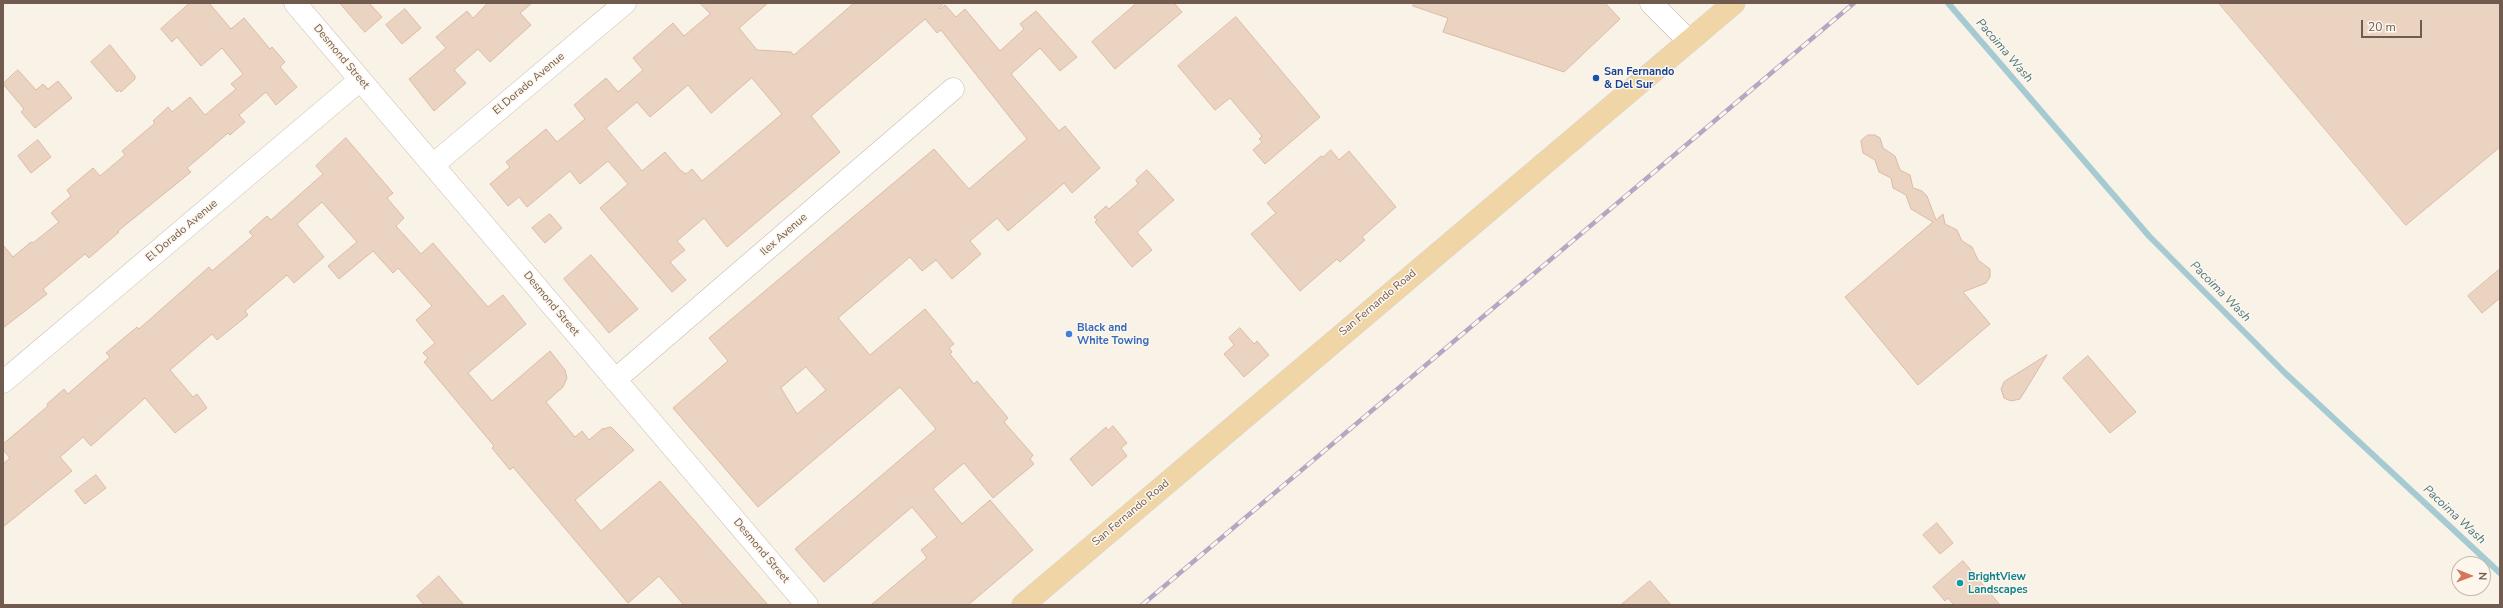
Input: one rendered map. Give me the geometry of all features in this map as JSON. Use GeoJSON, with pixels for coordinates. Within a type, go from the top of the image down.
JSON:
{"type":"FeatureCollection","features":[{"type":"Feature","properties":{"kind":"main road","name":"San Fernando Road"},"geometry":{"type":"LineString","coordinates":[[1023,605],[1734,3]]}},
{"type":"Feature","properties":{"kind":"street","name":"Desmond Street"},"geometry":{"type":"LineString","coordinates":[[295,3],[807,605]]}},
{"type":"Feature","properties":{"kind":"street","name":"El Dorado Avenue"},"geometry":{"type":"LineString","coordinates":[[433,165],[625,3]]}},
{"type":"Feature","properties":{"kind":"street"},"geometry":{"type":"LineString","coordinates":[[1651,3],[1689,41]]}},
{"type":"Feature","properties":{"kind":"street","name":"El Dorado Avenue"},"geometry":{"type":"LineString","coordinates":[[3,382],[360,80]]}},
{"type":"Feature","properties":{"kind":"street","name":"Ilex Avenue"},"geometry":{"type":"LineString","coordinates":[[615,380],[953,89]]}},
{"type":"Feature","properties":{"kind":"building"},"geometry":{"type":"Polygon","coordinates":[[[190,3],[209,3],[231,29],[244,18],[270,49],[272,47],[285,62],[280,67],[297,87],[276,105],[266,92],[239,115],[245,122],[230,135],[228,133],[187,168],[191,172],[118,231],[119,232],[89,258],[85,254],[43,289],[47,294],[3,328],[3,245],[13,257],[59,222],[51,213],[71,196],[67,190],[93,168],[100,176],[125,155],[122,151],[155,123],[153,121],[168,107],[172,112],[190,97],[205,115],[236,89],[231,84],[243,74],[222,48],[201,66],[177,37],[172,42],[161,29],[190,3]]]}},
{"type":"Feature","properties":{"kind":"building"},"geometry":{"type":"Polygon","coordinates":[[[340,3],[369,3],[382,17],[365,32],[340,3]]]}},
{"type":"Feature","properties":{"kind":"building"},"geometry":{"type":"Polygon","coordinates":[[[488,3],[532,3],[520,13],[531,25],[490,62],[478,49],[454,70],[466,83],[434,111],[409,79],[446,48],[436,37],[467,11],[473,18],[488,3]]]}},
{"type":"Feature","properties":{"kind":"building"},"geometry":{"type":"Polygon","coordinates":[[[700,3],[768,3],[739,28],[757,50],[791,52],[794,55],[854,3],[944,3],[939,8],[940,9],[945,5],[956,17],[965,9],[1000,51],[1024,29],[1020,24],[1036,11],[1077,57],[1060,71],[1040,48],[1011,74],[1059,131],[1065,126],[1100,168],[1072,193],[1064,183],[1008,231],[997,218],[970,241],[981,254],[952,279],[936,260],[922,271],[910,257],[838,318],[870,355],[925,309],[954,344],[949,348],[952,352],[950,354],[974,384],[977,381],[1008,418],[1004,422],[1033,455],[1030,459],[1034,464],[993,498],[964,463],[933,489],[962,524],[990,500],[1033,550],[968,605],[871,605],[927,558],[921,550],[937,537],[912,507],[824,582],[795,549],[936,429],[900,387],[758,507],[673,408],[728,361],[709,338],[934,149],[969,189],[1027,139],[941,30],[937,33],[925,19],[811,116],[840,152],[727,247],[704,218],[677,241],[685,250],[670,262],[686,280],[672,292],[600,208],[628,184],[608,161],[580,184],[570,171],[527,207],[519,197],[508,206],[490,184],[510,167],[506,162],[546,129],[557,142],[585,119],[574,105],[606,78],[618,92],[643,70],[633,58],[673,23],[684,36],[710,14],[700,3]],[[752,78],[711,113],[688,85],[650,117],[637,102],[606,128],[642,171],[665,152],[680,170],[686,174],[692,169],[702,181],[782,114],[752,78]],[[806,367],[781,388],[797,414],[826,390],[806,367]]]}},
{"type":"Feature","properties":{"kind":"building"},"geometry":{"type":"Polygon","coordinates":[[[1137,3],[1174,3],[1182,12],[1115,69],[1092,42],[1137,3]]]}},
{"type":"Feature","properties":{"kind":"building"},"geometry":{"type":"Polygon","coordinates":[[[1414,3],[1605,3],[1620,19],[1564,72],[1443,32],[1448,18],[1413,6],[1414,3]]]}},
{"type":"Feature","properties":{"kind":"building"},"geometry":{"type":"Polygon","coordinates":[[[2219,3],[2500,3],[2500,147],[2406,225],[2219,3]]]}},
{"type":"Feature","properties":{"kind":"building"},"geometry":{"type":"Polygon","coordinates":[[[405,9],[421,28],[402,44],[386,25],[405,9]]]}},
{"type":"Feature","properties":{"kind":"building"},"geometry":{"type":"Polygon","coordinates":[[[1236,17],[1320,117],[1265,164],[1253,150],[1262,142],[1259,139],[1262,136],[1230,98],[1215,110],[1178,66],[1236,17]]]}},
{"type":"Feature","properties":{"kind":"building"},"geometry":{"type":"Polygon","coordinates":[[[110,45],[135,76],[135,79],[121,92],[119,90],[117,92],[91,62],[110,45]]]}},
{"type":"Feature","properties":{"kind":"building"},"geometry":{"type":"Polygon","coordinates":[[[18,70],[36,90],[43,84],[48,89],[58,81],[72,98],[35,128],[21,112],[24,109],[3,84],[18,70]]]}},
{"type":"Feature","properties":{"kind":"building"},"geometry":{"type":"Polygon","coordinates":[[[1868,135],[1875,135],[1880,138],[1883,148],[1895,156],[1900,170],[1910,175],[1913,188],[1922,191],[1927,196],[1936,220],[1943,214],[1945,224],[1957,230],[1962,241],[1972,247],[1978,260],[1990,269],[1990,277],[1986,283],[1963,292],[1990,324],[1918,385],[1845,297],[1933,222],[1911,209],[1906,195],[1893,188],[1891,178],[1879,172],[1875,160],[1863,153],[1861,141],[1868,135]]]}},
{"type":"Feature","properties":{"kind":"building"},"geometry":{"type":"Polygon","coordinates":[[[346,138],[393,193],[387,198],[404,218],[396,226],[421,254],[433,243],[488,307],[503,295],[526,324],[468,373],[492,401],[550,351],[565,370],[567,378],[563,387],[546,402],[575,437],[582,431],[589,440],[602,429],[611,427],[634,450],[575,500],[601,531],[660,481],[768,605],[684,605],[659,576],[628,603],[513,467],[510,470],[492,448],[494,446],[424,362],[428,358],[423,353],[435,343],[416,320],[432,306],[398,268],[393,273],[373,251],[339,279],[328,266],[357,242],[322,202],[297,224],[324,257],[294,283],[287,275],[245,311],[248,315],[217,340],[212,334],[170,370],[193,397],[197,394],[207,408],[175,433],[145,398],[91,446],[83,437],[60,457],[72,471],[3,527],[3,464],[10,458],[3,450],[3,444],[48,406],[47,404],[64,389],[68,394],[110,357],[106,353],[137,327],[139,329],[209,267],[212,271],[253,236],[249,232],[267,216],[271,220],[323,174],[316,166],[346,138]]]}},
{"type":"Feature","properties":{"kind":"building"},"geometry":{"type":"Polygon","coordinates":[[[38,140],[51,157],[31,173],[18,156],[38,140]]]}},
{"type":"Feature","properties":{"kind":"building"},"geometry":{"type":"Polygon","coordinates":[[[1331,150],[1339,160],[1349,151],[1396,207],[1362,237],[1365,240],[1340,262],[1337,259],[1300,291],[1251,234],[1276,213],[1267,203],[1321,156],[1323,157],[1331,150]]]}},
{"type":"Feature","properties":{"kind":"building"},"geometry":{"type":"Polygon","coordinates":[[[1147,170],[1174,200],[1137,232],[1152,250],[1132,267],[1095,222],[1097,220],[1094,217],[1106,206],[1109,209],[1138,184],[1136,180],[1147,170]]]}},
{"type":"Feature","properties":{"kind":"building"},"geometry":{"type":"Polygon","coordinates":[[[550,214],[562,228],[545,243],[532,228],[550,214]]]}},
{"type":"Feature","properties":{"kind":"building"},"geometry":{"type":"Polygon","coordinates":[[[591,255],[638,309],[609,333],[564,279],[591,255]]]}},
{"type":"Feature","properties":{"kind":"building"},"geometry":{"type":"Polygon","coordinates":[[[2500,269],[2500,298],[2482,313],[2468,296],[2500,269]]]}},
{"type":"Feature","properties":{"kind":"building"},"geometry":{"type":"Polygon","coordinates":[[[1240,328],[1254,344],[1257,341],[1269,355],[1244,377],[1224,354],[1234,345],[1229,338],[1240,328]]]}},
{"type":"Feature","properties":{"kind":"building"},"geometry":{"type":"Polygon","coordinates":[[[2047,355],[2020,399],[2011,401],[2004,398],[2001,389],[2004,382],[2047,355]]]}},
{"type":"Feature","properties":{"kind":"building"},"geometry":{"type":"Polygon","coordinates":[[[2088,356],[2136,412],[2110,433],[2063,378],[2088,356]]]}},
{"type":"Feature","properties":{"kind":"building"},"geometry":{"type":"Polygon","coordinates":[[[1113,426],[1127,443],[1121,448],[1127,456],[1092,486],[1070,459],[1106,427],[1108,430],[1113,426]]]}},
{"type":"Feature","properties":{"kind":"building"},"geometry":{"type":"Polygon","coordinates":[[[96,475],[106,488],[85,504],[75,491],[96,475]]]}},
{"type":"Feature","properties":{"kind":"building"},"geometry":{"type":"Polygon","coordinates":[[[1937,523],[1953,543],[1940,554],[1923,535],[1937,523]]]}},
{"type":"Feature","properties":{"kind":"building","name":"BrightView Landscapes"},"geometry":{"type":"Polygon","coordinates":[[[1963,561],[2000,605],[1954,605],[1948,598],[1945,601],[1933,587],[1963,561]]]}},
{"type":"Feature","properties":{"kind":"building"},"geometry":{"type":"Polygon","coordinates":[[[439,576],[464,605],[424,605],[417,596],[439,576]]]}},
{"type":"Feature","properties":{"kind":"building"},"geometry":{"type":"Polygon","coordinates":[[[1650,581],[1671,605],[1621,605],[1650,581]]]}},
{"type":"Feature","properties":{"kind":"waterway","name":"Pacoima Wash"},"geometry":{"type":"LineString","coordinates":[[1948,3],[2149,236],[2285,373],[2500,573]]}},
{"type":"Feature","properties":{"kind":"railway"},"geometry":{"type":"LineString","coordinates":[[1142,605],[1854,3]]}},
{"type":"Feature","properties":{"kind":"place","name":"San Fernando & Del Sur"},"geometry":{"type":"Point","coordinates":[1596,78]}},
{"type":"Feature","properties":{"kind":"place","name":"Black and White Towing"},"geometry":{"type":"Point","coordinates":[1069,334]}},
{"type":"Feature","properties":{"kind":"place","name":"BrightView Landscapes"},"geometry":{"type":"Point","coordinates":[1960,583]}}]}
